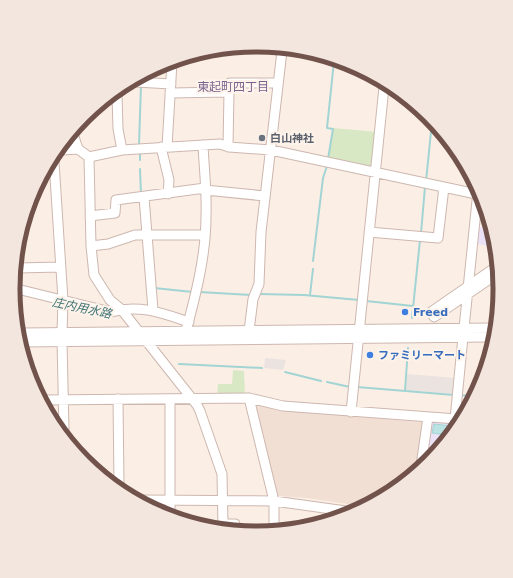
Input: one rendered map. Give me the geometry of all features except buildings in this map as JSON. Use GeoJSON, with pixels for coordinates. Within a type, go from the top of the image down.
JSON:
{"type":"FeatureCollection","features":[{"type":"Feature","properties":{"kind":"street"},"geometry":{"type":"LineString","coordinates":[[249,330],[253,299],[259,284],[261,232],[282,54]]}},
{"type":"Feature","properties":{"kind":"street"},"geometry":{"type":"LineString","coordinates":[[168,194],[164,147],[171,89],[172,69]]}},
{"type":"Feature","properties":{"kind":"street"},"geometry":{"type":"LineString","coordinates":[[140,83],[171,89],[229,92]]}},
{"type":"Feature","properties":{"kind":"street"},"geometry":{"type":"LineString","coordinates":[[228,147],[230,83],[278,83]]}},
{"type":"Feature","properties":{"kind":"street"},"geometry":{"type":"LineString","coordinates":[[351,412],[368,232],[384,89]]}},
{"type":"Feature","properties":{"kind":"street"},"geometry":{"type":"LineString","coordinates":[[117,98],[118,129],[122,150]]}},
{"type":"Feature","properties":{"kind":"street"},"geometry":{"type":"LineString","coordinates":[[75,138],[78,148],[88,156],[122,150],[220,144],[228,147],[271,150],[375,173],[472,192]]}},
{"type":"Feature","properties":{"kind":"street"},"geometry":{"type":"LineString","coordinates":[[188,327],[196,294],[205,235],[203,145]]}},
{"type":"Feature","properties":{"kind":"street"},"geometry":{"type":"LineString","coordinates":[[66,150],[78,148]]}},
{"type":"Feature","properties":{"kind":"street"},"geometry":{"type":"LineString","coordinates":[[88,156],[91,246],[94,274],[110,300],[123,312],[192,398],[200,412],[222,474],[223,523]]}},
{"type":"Feature","properties":{"kind":"street"},"geometry":{"type":"LineString","coordinates":[[54,167],[63,303],[62,337],[64,426]]}},
{"type":"Feature","properties":{"kind":"street"},"geometry":{"type":"LineString","coordinates":[[368,232],[438,238],[444,187]]}},
{"type":"Feature","properties":{"kind":"street"},"geometry":{"type":"LineString","coordinates":[[90,216],[116,213],[116,200],[205,189],[265,196]]}},
{"type":"Feature","properties":{"kind":"street"},"geometry":{"type":"LineString","coordinates":[[144,197],[153,310]]}},
{"type":"Feature","properties":{"kind":"street"},"geometry":{"type":"LineString","coordinates":[[456,414],[478,206]]}},
{"type":"Feature","properties":{"kind":"street"},"geometry":{"type":"LineString","coordinates":[[91,246],[108,244],[135,235],[205,235]]}},
{"type":"Feature","properties":{"kind":"street"},"geometry":{"type":"LineString","coordinates":[[21,268],[61,267]]}},
{"type":"Feature","properties":{"kind":"street"},"geometry":{"type":"LineString","coordinates":[[468,289],[492,270]]}},
{"type":"Feature","properties":{"kind":"street"},"geometry":{"type":"LineString","coordinates":[[468,289],[492,276]]}},
{"type":"Feature","properties":{"kind":"street"},"geometry":{"type":"LineString","coordinates":[[20,290],[63,303],[111,312],[123,312],[133,308],[153,310],[188,327]]}},
{"type":"Feature","properties":{"kind":"street"},"geometry":{"type":"LineString","coordinates":[[26,342],[62,337],[188,327],[358,333],[464,333],[488,337]]}},
{"type":"Feature","properties":{"kind":"street"},"geometry":{"type":"LineString","coordinates":[[464,333],[489,328]]}},
{"type":"Feature","properties":{"kind":"street"},"geometry":{"type":"LineString","coordinates":[[25,333],[62,337],[145,340],[358,333]]}},
{"type":"Feature","properties":{"kind":"street"},"geometry":{"type":"LineString","coordinates":[[48,400],[249,398],[278,405],[351,412],[454,419]]}},
{"type":"Feature","properties":{"kind":"street"},"geometry":{"type":"LineString","coordinates":[[249,398],[274,500],[274,525]]}},
{"type":"Feature","properties":{"kind":"street"},"geometry":{"type":"LineString","coordinates":[[118,399],[119,481]]}},
{"type":"Feature","properties":{"kind":"street"},"geometry":{"type":"LineString","coordinates":[[170,399],[170,509]]}},
{"type":"Feature","properties":{"kind":"street"},"geometry":{"type":"LineString","coordinates":[[422,458],[428,417]]}},
{"type":"Feature","properties":{"kind":"street"},"geometry":{"type":"LineString","coordinates":[[150,500],[274,500],[340,510]]}},
{"type":"Feature","properties":{"kind":"shaded area"},"geometry":{"type":"Polygon","coordinates":[[[477,227],[485,228],[489,246],[475,244],[477,227]]]}},
{"type":"Feature","properties":{"kind":"shaded area"},"geometry":{"type":"Polygon","coordinates":[[[265,358],[286,360],[283,370],[264,368],[265,358]]]}},
{"type":"Feature","properties":{"kind":"shaded area"},"geometry":{"type":"Polygon","coordinates":[[[407,374],[456,378],[455,394],[406,390],[407,374]]]}},
{"type":"Feature","properties":{"kind":"shaded area"},"geometry":{"type":"Polygon","coordinates":[[[259,405],[278,410],[421,422],[423,424],[418,462],[388,486],[352,505],[307,498],[278,496],[255,408],[259,405]]]}},
{"type":"Feature","properties":{"kind":"shaded area"},"geometry":{"type":"Polygon","coordinates":[[[433,422],[451,423],[425,455],[429,424],[433,422]]]}},
{"type":"Feature","properties":{"kind":"green space"},"geometry":{"type":"Polygon","coordinates":[[[333,128],[377,132],[374,168],[328,160],[333,128]]]}},
{"type":"Feature","properties":{"kind":"green space"},"geometry":{"type":"Polygon","coordinates":[[[233,370],[244,371],[245,395],[217,396],[218,384],[232,384],[233,370]]]}},
{"type":"Feature","properties":{"kind":"water"},"geometry":{"type":"Polygon","coordinates":[[[434,424],[449,426],[443,435],[432,433],[434,424]]]}},
{"type":"Feature","properties":{"kind":"waterway"},"geometry":{"type":"LineString","coordinates":[[328,159],[333,129],[327,128],[334,65]]}},
{"type":"Feature","properties":{"kind":"waterway"},"geometry":{"type":"LineString","coordinates":[[139,145],[141,85]]}},
{"type":"Feature","properties":{"kind":"waterway"},"geometry":{"type":"LineString","coordinates":[[426,181],[431,130]]}},
{"type":"Feature","properties":{"kind":"waterway"},"geometry":{"type":"LineString","coordinates":[[140,152],[140,160]]}},
{"type":"Feature","properties":{"kind":"waterway"},"geometry":{"type":"LineString","coordinates":[[313,261],[323,178],[327,166]]}},
{"type":"Feature","properties":{"kind":"waterway"},"geometry":{"type":"LineString","coordinates":[[140,169],[141,194]]}},
{"type":"Feature","properties":{"kind":"waterway"},"geometry":{"type":"LineString","coordinates":[[421,233],[425,187]]}},
{"type":"Feature","properties":{"kind":"waterway"},"geometry":{"type":"LineString","coordinates":[[412,318],[420,240]]}},
{"type":"Feature","properties":{"kind":"waterway"},"geometry":{"type":"LineString","coordinates":[[310,295],[313,269]]}},
{"type":"Feature","properties":{"kind":"waterway"},"geometry":{"type":"LineString","coordinates":[[154,288],[193,292]]}},
{"type":"Feature","properties":{"kind":"waterway"},"geometry":{"type":"LineString","coordinates":[[199,292],[251,295]]}},
{"type":"Feature","properties":{"kind":"waterway"},"geometry":{"type":"LineString","coordinates":[[258,294],[304,295],[359,300]]}},
{"type":"Feature","properties":{"kind":"waterway"},"geometry":{"type":"LineString","coordinates":[[366,301],[413,306]]}},
{"type":"Feature","properties":{"kind":"waterway"},"geometry":{"type":"LineString","coordinates":[[405,391],[408,348]]}},
{"type":"Feature","properties":{"kind":"waterway"},"geometry":{"type":"LineString","coordinates":[[179,364],[262,368]]}},
{"type":"Feature","properties":{"kind":"waterway"},"geometry":{"type":"LineString","coordinates":[[285,372],[321,381]]}},
{"type":"Feature","properties":{"kind":"waterway"},"geometry":{"type":"LineString","coordinates":[[327,382],[350,387]]}},
{"type":"Feature","properties":{"kind":"waterway"},"geometry":{"type":"LineString","coordinates":[[357,387],[454,395]]}},
{"type":"Feature","properties":{"kind":"waterway"},"geometry":{"type":"LineString","coordinates":[[460,395],[468,396]]}},
{"type":"Feature","properties":{"kind":"place","name":"白山神社"},"geometry":{"type":"Point","coordinates":[262,138]}},
{"type":"Feature","properties":{"kind":"place","name":"Freed"},"geometry":{"type":"Point","coordinates":[405,312]}},
{"type":"Feature","properties":{"kind":"place","name":"ファミリーマート"},"geometry":{"type":"Point","coordinates":[370,355]}},
{"type":"Feature","properties":{"kind":"district","name":"東起町四丁目"},"geometry":{"type":"Point","coordinates":[233,87]}},
{"type":"Feature","properties":{"kind":"water label","name":"庄内用水路"},"geometry":{"type":"Point","coordinates":[82,308]}}]}
